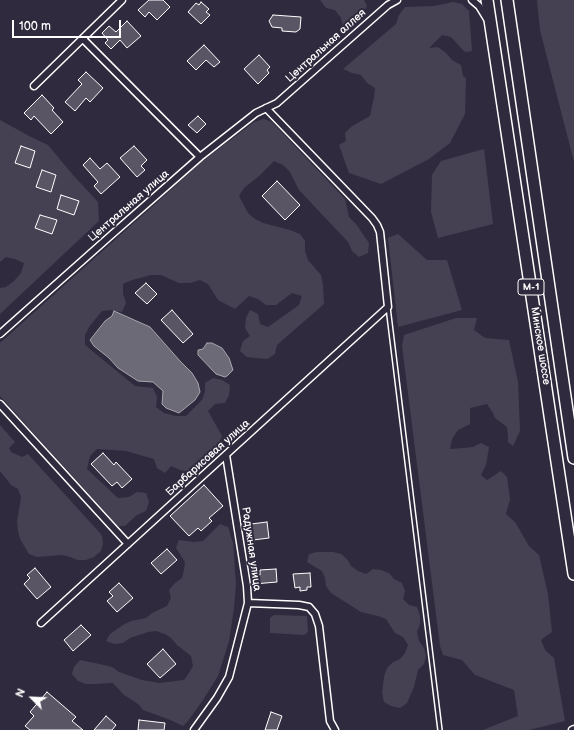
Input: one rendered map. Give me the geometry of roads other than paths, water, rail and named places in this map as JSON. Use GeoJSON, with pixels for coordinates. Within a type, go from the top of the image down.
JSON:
{"type":"FeatureCollection","features":[{"type":"Feature","properties":{"kind":"highway","name":"Минское шоссе"},"geometry":{"type":"LineString","coordinates":[[487,0],[574,574]]}},
{"type":"Feature","properties":{"kind":"highway","name":"Минское шоссе"},"geometry":{"type":"LineString","coordinates":[[507,0],[574,458]]}},
{"type":"Feature","properties":{"kind":"street"},"geometry":{"type":"LineString","coordinates":[[34,86],[122,0]]}},
{"type":"Feature","properties":{"kind":"street","name":"Центральная аллея"},"geometry":{"type":"LineString","coordinates":[[277,103],[395,0]]}},
{"type":"Feature","properties":{"kind":"street"},"geometry":{"type":"LineString","coordinates":[[472,0],[483,11],[492,29]]}},
{"type":"Feature","properties":{"kind":"street"},"geometry":{"type":"LineString","coordinates":[[83,39],[200,158]]}},
{"type":"Feature","properties":{"kind":"street","name":"Центральная улица"},"geometry":{"type":"LineString","coordinates":[[0,334],[200,158],[256,113],[277,103]]}},
{"type":"Feature","properties":{"kind":"street"},"geometry":{"type":"LineString","coordinates":[[266,108],[377,225],[380,232],[388,307]]}},
{"type":"Feature","properties":{"kind":"street","name":"Барбарисовая улица"},"geometry":{"type":"LineString","coordinates":[[41,624],[388,307]]}},
{"type":"Feature","properties":{"kind":"street"},"geometry":{"type":"LineString","coordinates":[[0,404],[128,544]]}},
{"type":"Feature","properties":{"kind":"street","name":"Радужная улица"},"geometry":{"type":"LineString","coordinates":[[194,730],[217,698],[229,678],[248,603],[247,586],[226,455]]}},
{"type":"Feature","properties":{"kind":"street"},"geometry":{"type":"LineString","coordinates":[[248,603],[299,605],[309,607],[315,614],[319,626],[330,721],[335,730]]}},
{"type":"Feature","properties":{"kind":"lane"},"geometry":{"type":"LineString","coordinates":[[388,307],[440,730]]}}]}
